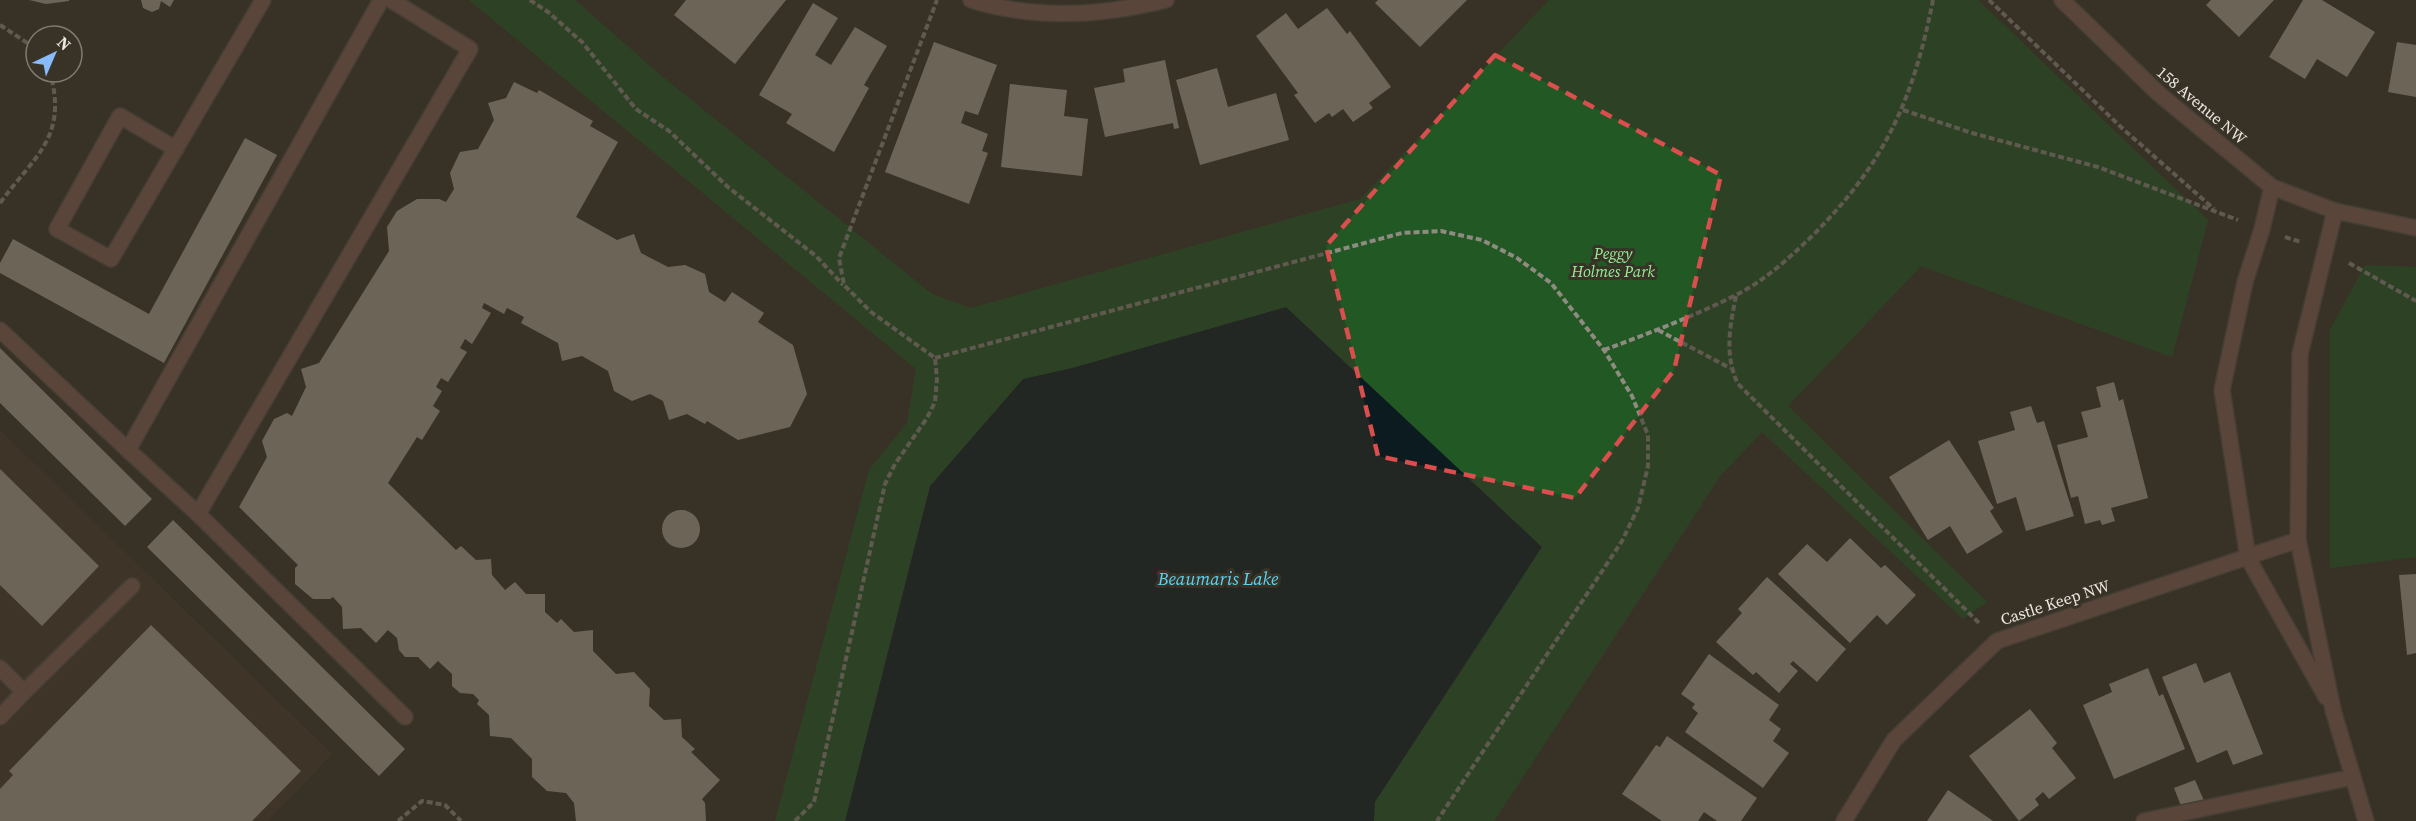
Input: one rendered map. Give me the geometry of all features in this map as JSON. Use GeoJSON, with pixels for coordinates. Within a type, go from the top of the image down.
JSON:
{"type":"FeatureCollection","features":[{"type":"Feature","properties":{"kind":"street"},"geometry":{"type":"LineString","coordinates":[[176,149],[120,116],[57,230],[111,259],[176,149],[263,0]]}},
{"type":"Feature","properties":{"kind":"street"},"geometry":{"type":"LineString","coordinates":[[128,450],[381,0]]}},
{"type":"Feature","properties":{"kind":"street"},"geometry":{"type":"LineString","coordinates":[[198,514],[470,48],[391,0]]}},
{"type":"Feature","properties":{"kind":"street"},"geometry":{"type":"LineString","coordinates":[[972,0],[1028,12],[1087,14],[1130,9],[1166,0]]}},
{"type":"Feature","properties":{"kind":"street","name":"158 Avenue NW"},"geometry":{"type":"LineString","coordinates":[[2062,0],[2159,94],[2272,187],[2335,211],[2416,228]]}},
{"type":"Feature","properties":{"kind":"street"},"geometry":{"type":"LineString","coordinates":[[2272,187],[2262,229],[2245,282],[2222,390],[2248,558],[2333,710]]}},
{"type":"Feature","properties":{"kind":"street"},"geometry":{"type":"LineString","coordinates":[[2335,211],[2300,354],[2298,540],[2333,710],[2366,821]]}},
{"type":"Feature","properties":{"kind":"street"},"geometry":{"type":"LineString","coordinates":[[0,330],[198,514],[405,717]]}},
{"type":"Feature","properties":{"kind":"street","name":"Castle Keep NW"},"geometry":{"type":"LineString","coordinates":[[1844,821],[1894,740],[1997,640],[2298,540]]}},
{"type":"Feature","properties":{"kind":"street"},"geometry":{"type":"LineString","coordinates":[[0,717],[132,586]]}},
{"type":"Feature","properties":{"kind":"street"},"geometry":{"type":"LineString","coordinates":[[0,668],[24,692]]}},
{"type":"Feature","properties":{"kind":"street"},"geometry":{"type":"LineString","coordinates":[[2144,821],[2353,777]]}},
{"type":"Feature","properties":{"kind":"path"},"geometry":{"type":"LineString","coordinates":[[530,0],[548,12],[582,42],[636,109],[669,131],[729,188],[816,256],[871,312],[934,358],[937,379],[935,402],[927,418],[895,464],[885,484],[814,802],[795,821]]}},
{"type":"Feature","properties":{"kind":"path"},"geometry":{"type":"LineString","coordinates":[[844,285],[839,258],[937,0]]}},
{"type":"Feature","properties":{"kind":"path"},"geometry":{"type":"LineString","coordinates":[[1604,350],[1658,330],[1736,296],[1785,263],[1834,214],[1865,176],[1885,146],[1903,110],[1924,44],[1933,0]]}},
{"type":"Feature","properties":{"kind":"path"},"geometry":{"type":"LineString","coordinates":[[1989,0],[2123,129],[2217,212]]}},
{"type":"Feature","properties":{"kind":"path"},"geometry":{"type":"LineString","coordinates":[[0,25],[24,41]]}},
{"type":"Feature","properties":{"kind":"path"},"geometry":{"type":"LineString","coordinates":[[0,203],[30,168],[51,134],[56,94],[53,84]]}},
{"type":"Feature","properties":{"kind":"path"},"geometry":{"type":"LineString","coordinates":[[1903,110],[1972,133],[2098,167],[2325,251],[2416,301]]}},
{"type":"Feature","properties":{"kind":"path"},"geometry":{"type":"LineString","coordinates":[[934,358],[1402,233],[1441,231],[1482,240],[1517,258],[1551,283],[1604,350],[1632,396],[1648,435],[1648,466],[1638,508],[1622,541],[1437,821]]}},
{"type":"Feature","properties":{"kind":"path"},"geometry":{"type":"LineString","coordinates":[[1736,296],[1729,331],[1731,368],[1738,384],[1997,640]]}},
{"type":"Feature","properties":{"kind":"path"},"geometry":{"type":"LineString","coordinates":[[1658,330],[1731,368]]}},
{"type":"Feature","properties":{"kind":"path"},"geometry":{"type":"LineString","coordinates":[[398,821],[422,801],[445,806],[461,821]]}},
{"type":"Feature","properties":{"kind":"highlighted area"},"geometry":{"type":"Polygon","coordinates":[[[1495,55],[1721,175],[1674,370],[1575,498],[1378,456],[1326,246],[1495,55]]]}},
{"type":"Feature","properties":{"kind":"shaded area"},"geometry":{"type":"Polygon","coordinates":[[[0,430],[332,754],[268,821],[0,821],[0,430]]]}},
{"type":"Feature","properties":{"kind":"green space","name":"Peggy Holmes Park"},"geometry":{"type":"Polygon","coordinates":[[[469,0],[575,0],[658,73],[932,294],[971,308],[1360,199],[1549,0],[1978,0],[2208,220],[2172,357],[1921,266],[1788,406],[1987,602],[1963,619],[1762,432],[1721,475],[1494,821],[775,821],[869,470],[907,423],[916,369],[469,0]]]}},
{"type":"Feature","properties":{"kind":"green space"},"geometry":{"type":"Polygon","coordinates":[[[2365,265],[2416,267],[2416,557],[2330,568],[2330,330],[2365,265]]]}},
{"type":"Feature","properties":{"kind":"water","name":"Beaumaris Lake"},"geometry":{"type":"Polygon","coordinates":[[[1286,307],[1542,547],[1375,802],[1374,821],[845,821],[930,486],[1023,379],[1072,368],[1286,307]]]}},
{"type":"Feature","properties":{"kind":"building"},"geometry":{"type":"Polygon","coordinates":[[[29,0],[69,0],[69,1],[46,4],[29,0]]]}},
{"type":"Feature","properties":{"kind":"building"},"geometry":{"type":"Polygon","coordinates":[[[141,0],[174,0],[170,7],[161,1],[159,9],[152,12],[143,8],[141,0]]]}},
{"type":"Feature","properties":{"kind":"building"},"geometry":{"type":"Polygon","coordinates":[[[686,0],[786,0],[735,64],[674,15],[686,0]]]}},
{"type":"Feature","properties":{"kind":"building"},"geometry":{"type":"Polygon","coordinates":[[[1378,0],[1467,0],[1420,47],[1375,3],[1378,0]]]}},
{"type":"Feature","properties":{"kind":"building"},"geometry":{"type":"Polygon","coordinates":[[[2211,0],[2274,0],[2239,37],[2206,5],[2211,0]]]}},
{"type":"Feature","properties":{"kind":"building"},"geometry":{"type":"Polygon","coordinates":[[[2303,0],[2322,0],[2375,32],[2347,77],[2317,59],[2305,79],[2269,57],[2303,0]]]}},
{"type":"Feature","properties":{"kind":"building"},"geometry":{"type":"Polygon","coordinates":[[[813,3],[838,18],[815,55],[831,65],[855,27],[887,46],[864,85],[869,88],[834,152],[786,123],[792,114],[759,95],[813,3]]]}},
{"type":"Feature","properties":{"kind":"building"},"geometry":{"type":"Polygon","coordinates":[[[1327,8],[1347,34],[1350,31],[1391,87],[1369,103],[1373,108],[1353,122],[1343,109],[1332,117],[1329,113],[1315,123],[1294,95],[1298,93],[1256,36],[1286,13],[1298,29],[1327,8]]]}},
{"type":"Feature","properties":{"kind":"building"},"geometry":{"type":"Polygon","coordinates":[[[934,42],[997,65],[978,115],[965,111],[961,123],[988,134],[982,151],[988,153],[969,204],[885,172],[934,42]]]}},
{"type":"Feature","properties":{"kind":"building"},"geometry":{"type":"Polygon","coordinates":[[[2397,42],[2416,45],[2416,97],[2388,92],[2397,42]]]}},
{"type":"Feature","properties":{"kind":"building"},"geometry":{"type":"Polygon","coordinates":[[[1165,60],[1179,128],[1174,129],[1173,123],[1105,137],[1094,88],[1125,82],[1123,69],[1165,60]]]}},
{"type":"Feature","properties":{"kind":"building"},"geometry":{"type":"Polygon","coordinates":[[[1217,68],[1228,107],[1276,93],[1289,140],[1200,165],[1176,80],[1217,68]]]}},
{"type":"Feature","properties":{"kind":"building"},"geometry":{"type":"Polygon","coordinates":[[[514,82],[537,93],[539,90],[593,121],[590,126],[618,142],[576,217],[617,240],[634,234],[641,253],[668,267],[685,265],[705,274],[709,292],[725,302],[732,292],[764,313],[758,322],[793,345],[807,394],[790,427],[738,440],[707,421],[705,424],[687,414],[669,420],[663,401],[650,394],[632,401],[614,391],[608,371],[582,356],[562,361],[558,343],[521,323],[524,317],[507,308],[504,314],[484,303],[482,308],[491,313],[472,344],[465,339],[460,348],[467,352],[448,382],[441,378],[436,387],[442,391],[433,406],[440,411],[422,440],[417,437],[388,483],[456,550],[461,546],[476,560],[491,559],[492,575],[505,590],[515,582],[526,594],[545,594],[545,612],[557,623],[561,619],[574,632],[593,630],[593,651],[616,674],[634,672],[650,689],[649,706],[664,720],[681,719],[682,737],[695,749],[691,752],[720,780],[702,799],[705,803],[706,821],[576,821],[574,803],[566,793],[547,791],[532,777],[532,759],[511,738],[490,736],[489,715],[477,704],[479,700],[473,694],[460,693],[452,686],[452,674],[438,661],[430,669],[418,657],[405,657],[399,650],[397,638],[388,630],[376,643],[361,628],[343,629],[342,607],[333,597],[313,599],[295,584],[295,568],[298,565],[239,507],[267,457],[262,441],[274,419],[287,413],[292,416],[306,387],[301,369],[319,363],[389,251],[387,227],[397,211],[417,199],[439,199],[446,202],[454,189],[450,173],[460,152],[478,149],[494,120],[488,103],[506,98],[514,82]]]}},
{"type":"Feature","properties":{"kind":"building"},"geometry":{"type":"Polygon","coordinates":[[[1010,84],[1067,90],[1064,116],[1088,119],[1082,176],[1001,167],[1010,84]]]}},
{"type":"Feature","properties":{"kind":"building"},"geometry":{"type":"Polygon","coordinates":[[[245,138],[277,155],[164,363],[0,273],[0,263],[13,239],[149,314],[245,138]]]}},
{"type":"Feature","properties":{"kind":"building"},"geometry":{"type":"Polygon","coordinates":[[[0,348],[152,499],[125,526],[0,403],[0,348]]]}},
{"type":"Feature","properties":{"kind":"building"},"geometry":{"type":"Polygon","coordinates":[[[2114,382],[2119,401],[2123,399],[2148,498],[2111,508],[2115,521],[2102,525],[2100,520],[2085,524],[2078,496],[2071,498],[2057,445],[2088,437],[2081,412],[2101,407],[2096,387],[2114,382]]]}},
{"type":"Feature","properties":{"kind":"building"},"geometry":{"type":"Polygon","coordinates":[[[2031,406],[2037,423],[2044,421],[2074,516],[2026,531],[2016,497],[1997,504],[1978,441],[2015,430],[2010,412],[2031,406]]]}},
{"type":"Feature","properties":{"kind":"building"},"geometry":{"type":"Polygon","coordinates":[[[1949,440],[1994,508],[1990,511],[2003,532],[1967,554],[1950,526],[1928,540],[1889,477],[1949,440]]]}},
{"type":"Feature","properties":{"kind":"building"},"geometry":{"type":"Polygon","coordinates":[[[0,469],[99,566],[42,626],[0,585],[0,469]]]}},
{"type":"Feature","properties":{"kind":"building"},"geometry":{"type":"Polygon","coordinates":[[[681,510],[694,516],[700,529],[694,542],[681,548],[668,542],[662,529],[668,516],[681,510]]]}},
{"type":"Feature","properties":{"kind":"building"},"geometry":{"type":"Polygon","coordinates":[[[173,520],[405,749],[379,776],[147,547],[173,520]]]}},
{"type":"Feature","properties":{"kind":"building"},"geometry":{"type":"Polygon","coordinates":[[[1850,538],[1881,568],[1885,565],[1916,595],[1887,625],[1877,615],[1850,643],[1778,574],[1807,544],[1827,562],[1850,538]]]}},
{"type":"Feature","properties":{"kind":"building"},"geometry":{"type":"Polygon","coordinates":[[[2416,574],[2416,653],[2407,655],[2399,575],[2416,574]]]}},
{"type":"Feature","properties":{"kind":"building"},"geometry":{"type":"Polygon","coordinates":[[[1767,577],[1846,649],[1817,682],[1793,661],[1790,664],[1798,671],[1779,693],[1756,672],[1753,675],[1716,642],[1742,613],[1738,609],[1767,577]]]}},
{"type":"Feature","properties":{"kind":"building"},"geometry":{"type":"Polygon","coordinates":[[[151,625],[301,771],[252,821],[0,821],[0,789],[13,775],[9,771],[151,625]]]}},
{"type":"Feature","properties":{"kind":"building"},"geometry":{"type":"Polygon","coordinates":[[[1709,654],[1779,705],[1769,720],[1781,729],[1773,741],[1789,753],[1763,788],[1685,732],[1698,713],[1692,708],[1695,704],[1681,694],[1709,654]]]}},
{"type":"Feature","properties":{"kind":"building"},"geometry":{"type":"Polygon","coordinates":[[[2196,663],[2204,683],[2230,672],[2263,754],[2233,765],[2227,750],[2197,763],[2162,677],[2196,663]]]}},
{"type":"Feature","properties":{"kind":"building"},"geometry":{"type":"Polygon","coordinates":[[[2148,668],[2159,696],[2163,694],[2185,749],[2114,779],[2083,705],[2112,692],[2109,684],[2148,668]]]}},
{"type":"Feature","properties":{"kind":"building"},"geometry":{"type":"Polygon","coordinates":[[[2030,709],[2057,743],[2052,748],[2076,778],[2049,799],[2043,792],[2035,799],[2039,805],[2019,821],[1969,756],[2030,709]]]}},
{"type":"Feature","properties":{"kind":"building"},"geometry":{"type":"Polygon","coordinates":[[[1667,736],[1757,798],[1741,821],[1717,821],[1704,812],[1698,821],[1662,821],[1622,794],[1656,745],[1660,747],[1667,736]]]}},
{"type":"Feature","properties":{"kind":"building"},"geometry":{"type":"Polygon","coordinates":[[[2195,780],[2205,803],[2183,811],[2174,788],[2195,780]]]}},
{"type":"Feature","properties":{"kind":"building"},"geometry":{"type":"Polygon","coordinates":[[[1948,790],[1993,821],[1927,821],[1948,790]]]}}]}
